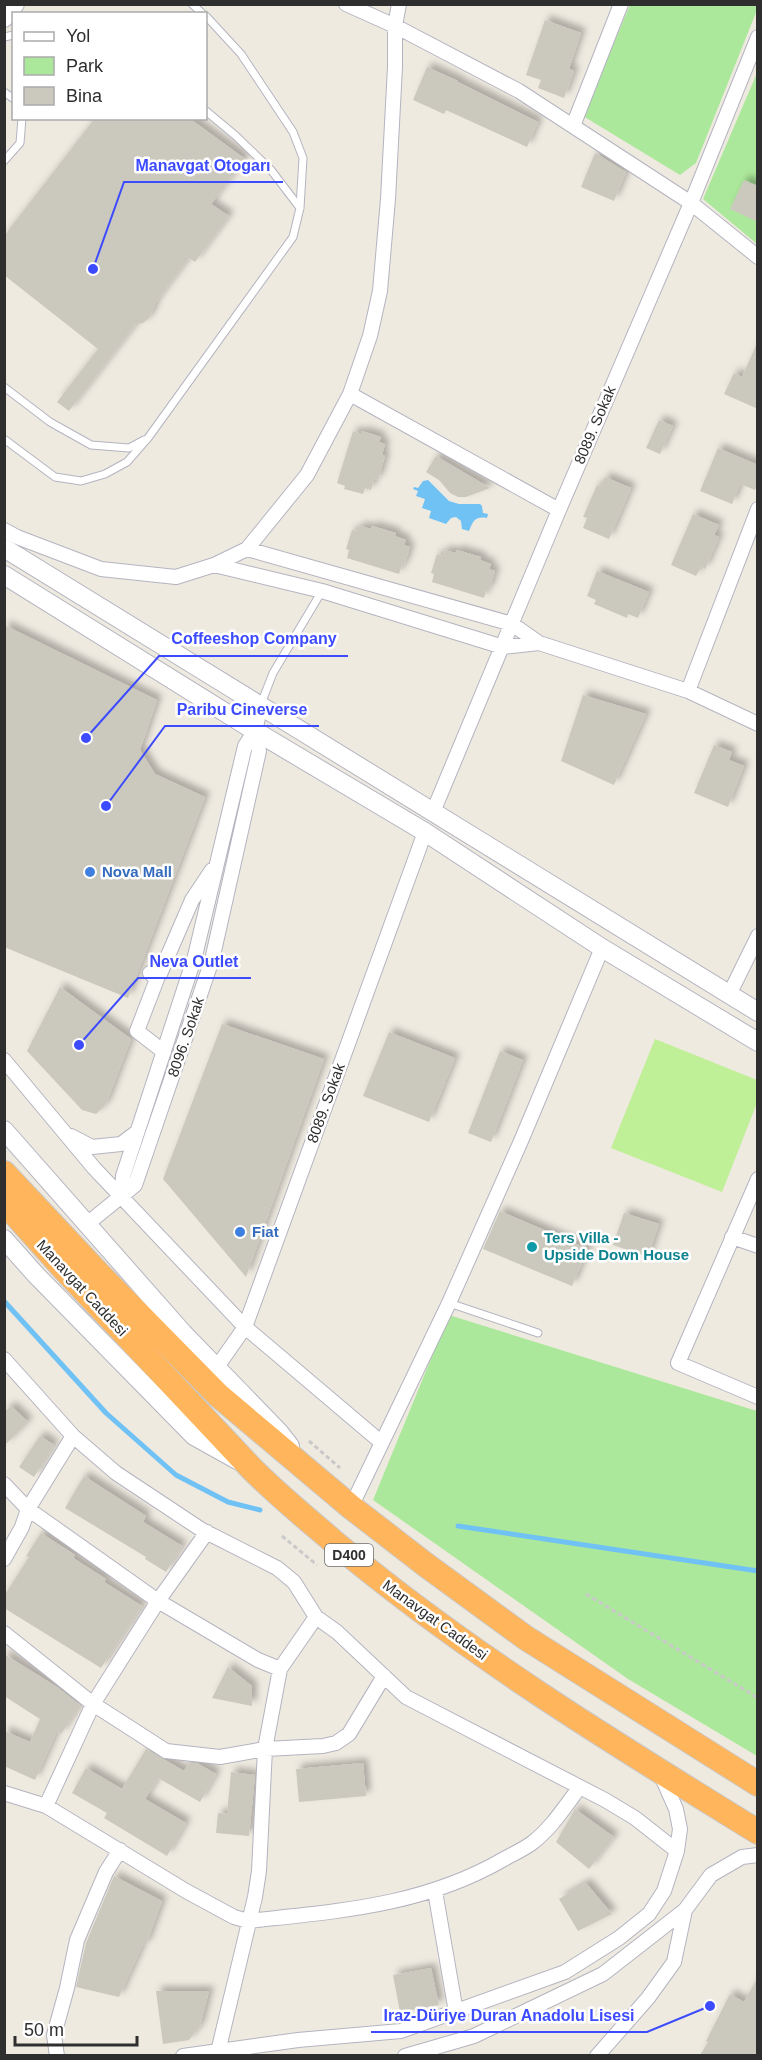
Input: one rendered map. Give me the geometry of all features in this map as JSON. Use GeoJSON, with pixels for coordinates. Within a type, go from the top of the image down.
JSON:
{"type":"FeatureCollection","features":[{"type":"Feature","properties":{"kind":"highway","name":"Manavgat Caddesi"},"geometry":{"type":"LineString","coordinates":[[4,1173],[218,1395],[351,1507],[526,1638],[758,1784]]}},
{"type":"Feature","properties":{"kind":"highway","name":"Manavgat Caddesi"},"geometry":{"type":"LineString","coordinates":[[4,1202],[252,1469],[275,1492],[360,1564],[433,1621],[659,1772],[758,1832]]}},
{"type":"Feature","properties":{"kind":"street"},"geometry":{"type":"LineString","coordinates":[[4,18],[15,4]]}},
{"type":"Feature","properties":{"kind":"street"},"geometry":{"type":"LineString","coordinates":[[346,4],[395,26],[519,91],[691,203],[758,257]]}},
{"type":"Feature","properties":{"kind":"street"},"geometry":{"type":"LineString","coordinates":[[4,530],[101,569],[176,577],[214,565],[247,549],[307,475],[350,394],[370,336],[380,291],[388,199],[395,26],[399,4]]}},
{"type":"Feature","properties":{"kind":"street"},"geometry":{"type":"LineString","coordinates":[[573,126],[621,4]]}},
{"type":"Feature","properties":{"kind":"street","name":"8089. Sokak"},"geometry":{"type":"LineString","coordinates":[[433,812],[691,203],[758,37]]}},
{"type":"Feature","properties":{"kind":"street"},"geometry":{"type":"LineString","coordinates":[[350,394],[559,510]]}},
{"type":"Feature","properties":{"kind":"street"},"geometry":{"type":"LineString","coordinates":[[688,691],[758,509]]}},
{"type":"Feature","properties":{"kind":"street"},"geometry":{"type":"LineString","coordinates":[[4,548],[758,1012]]}},
{"type":"Feature","properties":{"kind":"street"},"geometry":{"type":"LineString","coordinates":[[247,549],[512,624],[539,643],[688,691],[758,724]]}},
{"type":"Feature","properties":{"kind":"street"},"geometry":{"type":"LineString","coordinates":[[214,565],[322,591],[503,647],[539,643]]}},
{"type":"Feature","properties":{"kind":"street"},"geometry":{"type":"LineString","coordinates":[[4,575],[255,731],[425,832],[602,948],[758,1042]]}},
{"type":"Feature","properties":{"kind":"street","name":"8096. Sokak"},"geometry":{"type":"LineString","coordinates":[[121,1195],[123,1176],[195,956],[245,746],[255,731],[261,705]]}},
{"type":"Feature","properties":{"kind":"street","name":"8096. Sokak"},"geometry":{"type":"LineString","coordinates":[[87,1224],[135,1185],[212,960],[259,751],[255,731]]}},
{"type":"Feature","properties":{"kind":"street","name":"8089. Sokak"},"geometry":{"type":"LineString","coordinates":[[217,1367],[245,1327],[425,832]]}},
{"type":"Feature","properties":{"kind":"street"},"geometry":{"type":"LineString","coordinates":[[164,1052],[137,1031],[157,979],[150,973],[160,974],[192,900],[217,863]]}},
{"type":"Feature","properties":{"kind":"street"},"geometry":{"type":"LineString","coordinates":[[729,995],[758,936]]}},
{"type":"Feature","properties":{"kind":"street"},"geometry":{"type":"LineString","coordinates":[[351,1507],[449,1303],[521,1141],[602,948]]}},
{"type":"Feature","properties":{"kind":"street"},"geometry":{"type":"LineString","coordinates":[[4,1060],[121,1195],[245,1327],[382,1443]]}},
{"type":"Feature","properties":{"kind":"street"},"geometry":{"type":"LineString","coordinates":[[4,1130],[183,1333],[279,1432],[309,1472]]}},
{"type":"Feature","properties":{"kind":"street"},"geometry":{"type":"LineString","coordinates":[[67,1134],[92,1147],[121,1144],[137,1132]]}},
{"type":"Feature","properties":{"kind":"street"},"geometry":{"type":"LineString","coordinates":[[758,1179],[678,1363],[758,1397]]}},
{"type":"Feature","properties":{"kind":"street"},"geometry":{"type":"LineString","coordinates":[[732,1237],[758,1246]]}},
{"type":"Feature","properties":{"kind":"street"},"geometry":{"type":"LineString","coordinates":[[4,1239],[36,1275],[194,1436],[252,1469]]}},
{"type":"Feature","properties":{"kind":"street"},"geometry":{"type":"LineString","coordinates":[[4,1359],[73,1436],[116,1473],[207,1532],[277,1568],[294,1582],[316,1617],[337,1632],[406,1696],[635,1818],[677,1851]]}},
{"type":"Feature","properties":{"kind":"street"},"geometry":{"type":"LineString","coordinates":[[4,1559],[22,1527],[28,1509],[73,1436]]}},
{"type":"Feature","properties":{"kind":"street"},"geometry":{"type":"LineString","coordinates":[[4,1484],[28,1509],[158,1601],[258,1660],[280,1669]]}},
{"type":"Feature","properties":{"kind":"street"},"geometry":{"type":"LineString","coordinates":[[46,1806],[93,1704],[158,1601],[207,1532]]}},
{"type":"Feature","properties":{"kind":"street"},"geometry":{"type":"LineString","coordinates":[[217,2053],[255,1897],[259,1871],[265,1749],[280,1669],[316,1617]]}},
{"type":"Feature","properties":{"kind":"street"},"geometry":{"type":"LineString","coordinates":[[4,1633],[93,1704],[166,1751],[220,1756],[265,1749],[323,1746],[343,1739],[349,1734],[384,1676]]}},
{"type":"Feature","properties":{"kind":"street"},"geometry":{"type":"LineString","coordinates":[[183,2055],[217,2053],[298,2040],[401,2031],[565,1972],[619,1938],[649,1914],[664,1891],[677,1851],[680,1829],[676,1809],[659,1772]]}},
{"type":"Feature","properties":{"kind":"street"},"geometry":{"type":"LineString","coordinates":[[4,1793],[46,1806],[215,1907],[248,1921],[367,1908],[435,1891],[478,1874],[532,1842],[555,1820],[580,1787]]}},
{"type":"Feature","properties":{"kind":"street"},"geometry":{"type":"LineString","coordinates":[[57,2055],[54,2035],[68,1988],[77,1940],[106,1872],[120,1850]]}},
{"type":"Feature","properties":{"kind":"street"},"geometry":{"type":"LineString","coordinates":[[405,2055],[474,2036],[603,1974],[685,1910],[711,1875],[742,1857],[758,1855]]}},
{"type":"Feature","properties":{"kind":"street"},"geometry":{"type":"LineString","coordinates":[[435,1891],[456,2012]]}},
{"type":"Feature","properties":{"kind":"street"},"geometry":{"type":"LineString","coordinates":[[597,2055],[648,1998],[674,1962],[685,1910]]}},
{"type":"Feature","properties":{"kind":"lane"},"geometry":{"type":"LineString","coordinates":[[4,439],[55,477],[81,481],[105,474],[127,462],[148,438],[293,237],[300,208],[303,158],[293,132],[241,54],[207,18]]}},
{"type":"Feature","properties":{"kind":"lane"},"geometry":{"type":"LineString","coordinates":[[207,112],[271,170],[300,208]]}},
{"type":"Feature","properties":{"kind":"lane"},"geometry":{"type":"LineString","coordinates":[[4,160],[20,143],[22,120]]}},
{"type":"Feature","properties":{"kind":"lane"},"geometry":{"type":"LineString","coordinates":[[4,387],[50,422],[91,445],[129,448],[148,438]]}},
{"type":"Feature","properties":{"kind":"lane"},"geometry":{"type":"LineString","coordinates":[[261,705],[273,673],[322,591]]}},
{"type":"Feature","properties":{"kind":"lane"},"geometry":{"type":"LineString","coordinates":[[449,1303],[538,1334]]}},
{"type":"Feature","properties":{"kind":"path"},"geometry":{"type":"LineString","coordinates":[[309,1441],[340,1468]]}},
{"type":"Feature","properties":{"kind":"path"},"geometry":{"type":"LineString","coordinates":[[282,1536],[317,1565]]}},
{"type":"Feature","properties":{"kind":"path"},"geometry":{"type":"LineString","coordinates":[[586,1594],[758,1698]]}},
{"type":"Feature","properties":{"kind":"green space"},"geometry":{"type":"Polygon","coordinates":[[[630,5],[757,5],[757,10],[696,163],[680,175],[583,116],[630,5]]]}},
{"type":"Feature","properties":{"kind":"green space"},"geometry":{"type":"Polygon","coordinates":[[[757,73],[757,244],[703,199],[757,73]]]}},
{"type":"Feature","properties":{"kind":"green space"},"geometry":{"type":"Polygon","coordinates":[[[655,1039],[757,1080],[757,1103],[722,1192],[611,1148],[655,1039]]]}},
{"type":"Feature","properties":{"kind":"green space"},"geometry":{"type":"Polygon","coordinates":[[[449,1315],[757,1411],[757,1756],[628,1679],[373,1500],[449,1315]]]}},
{"type":"Feature","properties":{"kind":"water"},"geometry":{"type":"Polygon","coordinates":[[[428,480],[449,501],[459,504],[480,504],[483,513],[488,514],[487,518],[475,520],[469,531],[462,529],[461,521],[456,517],[451,518],[446,524],[429,518],[431,511],[422,508],[425,499],[416,496],[418,491],[413,489],[428,480]]]}},
{"type":"Feature","properties":{"kind":"building"},"geometry":{"type":"Polygon","coordinates":[[[545,20],[581,33],[569,69],[574,71],[564,98],[538,88],[541,80],[526,75],[545,20]]]}},
{"type":"Feature","properties":{"kind":"building"},"geometry":{"type":"Polygon","coordinates":[[[427,67],[538,122],[527,147],[446,110],[444,114],[413,100],[427,67]]]}},
{"type":"Feature","properties":{"kind":"building"},"geometry":{"type":"Polygon","coordinates":[[[93,120],[192,120],[245,159],[211,204],[229,216],[195,262],[189,258],[156,302],[149,318],[143,323],[136,324],[69,411],[57,402],[98,349],[4,275],[4,236],[93,120]]]}},
{"type":"Feature","properties":{"kind":"building"},"geometry":{"type":"Polygon","coordinates":[[[595,153],[626,172],[614,201],[581,187],[595,153]]]}},
{"type":"Feature","properties":{"kind":"building"},"geometry":{"type":"Polygon","coordinates":[[[744,180],[758,186],[758,222],[730,209],[744,180]]]}},
{"type":"Feature","properties":{"kind":"building"},"geometry":{"type":"Polygon","coordinates":[[[758,341],[758,409],[724,394],[734,373],[742,377],[758,341]]]}},
{"type":"Feature","properties":{"kind":"building"},"geometry":{"type":"Polygon","coordinates":[[[659,420],[673,426],[660,454],[646,448],[659,420]]]}},
{"type":"Feature","properties":{"kind":"building"},"geometry":{"type":"Polygon","coordinates":[[[353,431],[361,434],[362,431],[381,437],[379,442],[385,444],[382,455],[385,456],[378,480],[374,479],[371,490],[365,488],[363,494],[344,489],[345,486],[337,483],[353,431]]]}},
{"type":"Feature","properties":{"kind":"building"},"geometry":{"type":"Polygon","coordinates":[[[718,448],[758,465],[758,483],[755,490],[740,484],[732,504],[700,491],[718,448]]]}},
{"type":"Feature","properties":{"kind":"building"},"geometry":{"type":"Polygon","coordinates":[[[436,456],[490,488],[466,497],[458,497],[450,493],[439,480],[426,472],[436,456]]]}},
{"type":"Feature","properties":{"kind":"building"},"geometry":{"type":"Polygon","coordinates":[[[605,477],[631,488],[609,539],[583,528],[587,518],[583,517],[597,485],[601,487],[605,477]]]}},
{"type":"Feature","properties":{"kind":"building"},"geometry":{"type":"Polygon","coordinates":[[[693,514],[719,525],[714,535],[719,537],[705,569],[701,567],[696,576],[671,565],[693,514]]]}},
{"type":"Feature","properties":{"kind":"building"},"geometry":{"type":"Polygon","coordinates":[[[360,526],[371,529],[372,526],[396,533],[395,536],[406,540],[404,545],[410,547],[399,574],[347,558],[349,550],[346,549],[352,530],[358,531],[360,526]]]}},
{"type":"Feature","properties":{"kind":"building"},"geometry":{"type":"Polygon","coordinates":[[[444,550],[456,553],[457,550],[481,557],[480,560],[491,564],[489,569],[495,571],[484,598],[432,582],[434,574],[431,573],[437,554],[443,556],[444,550]]]}},
{"type":"Feature","properties":{"kind":"building"},"geometry":{"type":"Polygon","coordinates":[[[597,571],[649,592],[638,618],[628,614],[627,618],[594,604],[596,600],[587,596],[597,571]]]}},
{"type":"Feature","properties":{"kind":"building","name":"Nova Mall"},"geometry":{"type":"Polygon","coordinates":[[[4,625],[157,700],[140,750],[155,774],[205,797],[128,998],[4,947],[4,625]]]}},
{"type":"Feature","properties":{"kind":"building"},"geometry":{"type":"Polygon","coordinates":[[[583,695],[646,714],[614,785],[561,761],[583,695]]]}},
{"type":"Feature","properties":{"kind":"building"},"geometry":{"type":"Polygon","coordinates":[[[714,745],[732,752],[729,760],[744,766],[728,807],[694,793],[714,745]]]}},
{"type":"Feature","properties":{"kind":"building"},"geometry":{"type":"Polygon","coordinates":[[[60,987],[131,1039],[106,1104],[96,1114],[82,1110],[27,1051],[60,987]]]}},
{"type":"Feature","properties":{"kind":"building"},"geometry":{"type":"Polygon","coordinates":[[[222,1024],[324,1059],[246,1277],[163,1179],[222,1024]]]}},
{"type":"Feature","properties":{"kind":"building"},"geometry":{"type":"Polygon","coordinates":[[[389,1032],[455,1058],[429,1122],[363,1096],[389,1032]]]}},
{"type":"Feature","properties":{"kind":"building"},"geometry":{"type":"Polygon","coordinates":[[[500,1051],[523,1060],[491,1142],[468,1133],[500,1051]]]}},
{"type":"Feature","properties":{"kind":"building","name":"Ters Villa - Upside Down House"},"geometry":{"type":"Polygon","coordinates":[[[500,1211],[588,1249],[572,1286],[483,1249],[500,1211]]]}},
{"type":"Feature","properties":{"kind":"building"},"geometry":{"type":"Polygon","coordinates":[[[624,1213],[659,1224],[648,1257],[613,1245],[624,1213]]]}},
{"type":"Feature","properties":{"kind":"building"},"geometry":{"type":"Polygon","coordinates":[[[11,1406],[28,1422],[4,1446],[4,1412],[11,1406]]]}},
{"type":"Feature","properties":{"kind":"building"},"geometry":{"type":"Polygon","coordinates":[[[40,1436],[54,1445],[34,1477],[19,1467],[40,1436]]]}},
{"type":"Feature","properties":{"kind":"building"},"geometry":{"type":"Polygon","coordinates":[[[84,1476],[146,1516],[143,1522],[182,1546],[166,1572],[145,1559],[146,1557],[65,1508],[84,1476]]]}},
{"type":"Feature","properties":{"kind":"building"},"geometry":{"type":"Polygon","coordinates":[[[41,1533],[75,1555],[73,1558],[106,1579],[104,1582],[142,1606],[101,1668],[4,1608],[4,1596],[29,1557],[26,1556],[41,1533]]]}},
{"type":"Feature","properties":{"kind":"building"},"geometry":{"type":"Polygon","coordinates":[[[4,1654],[57,1687],[80,1705],[61,1734],[57,1731],[35,1780],[4,1766],[4,1731],[30,1742],[40,1719],[4,1696],[4,1654]]]}},
{"type":"Feature","properties":{"kind":"building"},"geometry":{"type":"Polygon","coordinates":[[[228,1667],[252,1686],[252,1706],[212,1698],[228,1667]]]}},
{"type":"Feature","properties":{"kind":"building"},"geometry":{"type":"Polygon","coordinates":[[[146,1749],[184,1771],[189,1763],[197,1763],[216,1774],[200,1802],[158,1778],[145,1799],[186,1823],[167,1856],[104,1818],[107,1813],[72,1793],[86,1768],[122,1789],[146,1749]]]}},
{"type":"Feature","properties":{"kind":"building"},"geometry":{"type":"Polygon","coordinates":[[[363,1763],[366,1796],[299,1802],[296,1769],[363,1763]]]}},
{"type":"Feature","properties":{"kind":"building"},"geometry":{"type":"Polygon","coordinates":[[[231,1772],[255,1775],[249,1836],[216,1833],[218,1813],[227,1814],[231,1772]]]}},
{"type":"Feature","properties":{"kind":"building"},"geometry":{"type":"Polygon","coordinates":[[[575,1809],[614,1837],[589,1869],[556,1842],[575,1809]]]}},
{"type":"Feature","properties":{"kind":"building"},"geometry":{"type":"Polygon","coordinates":[[[114,1876],[162,1901],[146,1945],[143,1944],[119,1997],[76,1987],[86,1943],[114,1876]]]}},
{"type":"Feature","properties":{"kind":"building"},"geometry":{"type":"Polygon","coordinates":[[[586,1883],[612,1914],[578,1931],[559,1899],[586,1883]]]}},
{"type":"Feature","properties":{"kind":"building"},"geometry":{"type":"Polygon","coordinates":[[[431,1968],[439,2005],[400,2012],[393,1975],[431,1968]]]}},
{"type":"Feature","properties":{"kind":"building"},"geometry":{"type":"Polygon","coordinates":[[[758,1977],[758,2055],[700,2055],[730,1994],[744,2002],[758,1977]]]}},
{"type":"Feature","properties":{"kind":"building"},"geometry":{"type":"Polygon","coordinates":[[[156,1991],[209,1991],[200,2026],[189,2040],[163,2044],[156,1991]]]}},
{"type":"Feature","properties":{"kind":"waterway"},"geometry":{"type":"LineString","coordinates":[[4,1301],[106,1413],[176,1475],[228,1502],[260,1510]]}},
{"type":"Feature","properties":{"kind":"waterway"},"geometry":{"type":"LineString","coordinates":[[458,1526],[758,1571]]}},
{"type":"Feature","properties":{"kind":"place","name":"Manavgat Otogarı"},"geometry":{"type":"Point","coordinates":[93,269]}},
{"type":"Feature","properties":{"kind":"place","name":"Coffeeshop Company"},"geometry":{"type":"Point","coordinates":[86,738]}},
{"type":"Feature","properties":{"kind":"place","name":"Paribu Cineverse"},"geometry":{"type":"Point","coordinates":[106,806]}},
{"type":"Feature","properties":{"kind":"place","name":"Nova Mall"},"geometry":{"type":"Point","coordinates":[90,872]}},
{"type":"Feature","properties":{"kind":"place","name":"Neva Outlet"},"geometry":{"type":"Point","coordinates":[79,1045]}},
{"type":"Feature","properties":{"kind":"place","name":"Fiat"},"geometry":{"type":"Point","coordinates":[240,1232]}},
{"type":"Feature","properties":{"kind":"place","name":"Ters Villa - Upside Down House"},"geometry":{"type":"Point","coordinates":[532,1247]}},
{"type":"Feature","properties":{"kind":"place","name":"Iraz-Düriye Duran Anadolu Lisesi"},"geometry":{"type":"Point","coordinates":[710,2006]}}]}
